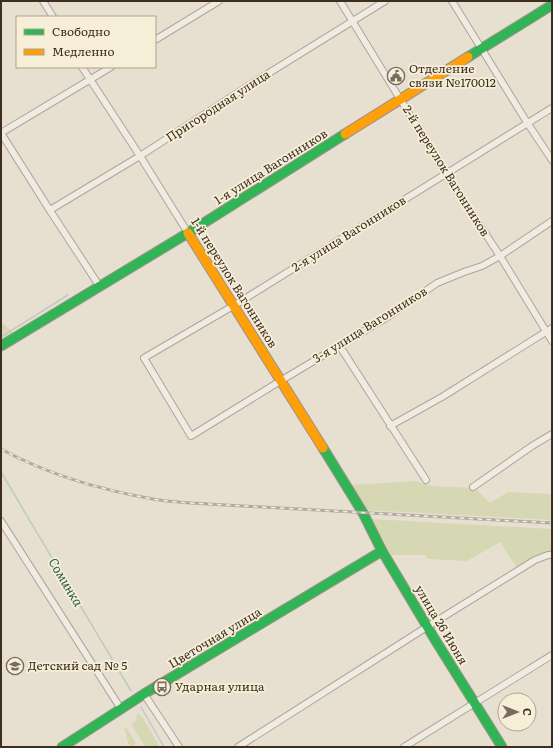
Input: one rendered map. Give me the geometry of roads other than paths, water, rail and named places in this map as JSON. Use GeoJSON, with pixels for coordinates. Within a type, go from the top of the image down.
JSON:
{"type":"FeatureCollection","features":[{"type":"Feature","properties":{"kind":"main road","name":"1-я улица Вагонников"},"geometry":{"type":"LineString","coordinates":[[1,346],[188,234],[481,48],[552,5]]}},
{"type":"Feature","properties":{"kind":"main road","name":"1-й переулок Вагонников"},"geometry":{"type":"LineString","coordinates":[[188,234],[281,380],[363,513]]}},
{"type":"Feature","properties":{"kind":"main road","name":"улица 26 Июня"},"geometry":{"type":"LineString","coordinates":[[363,513],[382,551],[502,747]]}},
{"type":"Feature","properties":{"kind":"main road","name":"Цветочная улица"},"geometry":{"type":"LineString","coordinates":[[62,747],[144,694],[382,551]]}},
{"type":"Feature","properties":{"kind":"street"},"geometry":{"type":"LineString","coordinates":[[156,39],[219,1]]}},
{"type":"Feature","properties":{"kind":"street","name":"2-й переулок Вагонников"},"geometry":{"type":"LineString","coordinates":[[340,1],[446,174],[500,256],[552,341]]}},
{"type":"Feature","properties":{"kind":"street","name":"Пригородная улица"},"geometry":{"type":"LineString","coordinates":[[50,210],[140,156],[385,1]]}},
{"type":"Feature","properties":{"kind":"street"},"geometry":{"type":"LineString","coordinates":[[452,1],[552,160]]}},
{"type":"Feature","properties":{"kind":"street"},"geometry":{"type":"LineString","coordinates":[[45,2],[52,16]]}},
{"type":"Feature","properties":{"kind":"street","name":"1-й переулок Вагонников"},"geometry":{"type":"LineString","coordinates":[[83,68],[140,156],[188,234]]}},
{"type":"Feature","properties":{"kind":"street"},"geometry":{"type":"LineString","coordinates":[[100,287],[1,133],[109,68]]}},
{"type":"Feature","properties":{"kind":"street","name":"2-я улица Вагонников"},"geometry":{"type":"LineString","coordinates":[[191,436],[144,358],[233,306],[552,108]]}},
{"type":"Feature","properties":{"kind":"street","name":"3-я улица Вагонников"},"geometry":{"type":"LineString","coordinates":[[191,436],[388,316],[437,283],[482,266],[500,256],[552,221]]}},
{"type":"Feature","properties":{"kind":"street"},"geometry":{"type":"LineString","coordinates":[[390,426],[442,397],[552,328]]}},
{"type":"Feature","properties":{"kind":"street"},"geometry":{"type":"LineString","coordinates":[[339,345],[426,480]]}},
{"type":"Feature","properties":{"kind":"street"},"geometry":{"type":"LineString","coordinates":[[473,487],[552,434]]}},
{"type":"Feature","properties":{"kind":"street"},"geometry":{"type":"LineString","coordinates":[[1,521],[121,709]]}},
{"type":"Feature","properties":{"kind":"street"},"geometry":{"type":"LineString","coordinates":[[238,747],[535,560],[552,555]]}},
{"type":"Feature","properties":{"kind":"street"},"geometry":{"type":"LineString","coordinates":[[404,747],[552,655]]}},
{"type":"Feature","properties":{"kind":"street"},"geometry":{"type":"LineString","coordinates":[[144,694],[179,747]]}},
{"type":"Feature","properties":{"kind":"waterway"},"geometry":{"type":"LineString","coordinates":[[1,337],[68,295]]}},
{"type":"Feature","properties":{"kind":"waterway","name":"Соминка"},"geometry":{"type":"LineString","coordinates":[[1,472],[131,691]]}},
{"type":"Feature","properties":{"kind":"waterway","name":"Соминка"},"geometry":{"type":"LineString","coordinates":[[141,707],[164,747]]}},
{"type":"Feature","properties":{"kind":"railway"},"geometry":{"type":"LineString","coordinates":[[1,449],[37,466],[94,486],[173,502],[552,523]]}},
{"type":"Feature","properties":{"kind":"place","name":"Отделение связи №170012"},"geometry":{"type":"Point","coordinates":[396,76]}},
{"type":"Feature","properties":{"kind":"place","name":"Детский сад № 5"},"geometry":{"type":"Point","coordinates":[15,666]}},
{"type":"Feature","properties":{"kind":"place","name":"Ударная улица"},"geometry":{"type":"Point","coordinates":[162,687]}}]}
